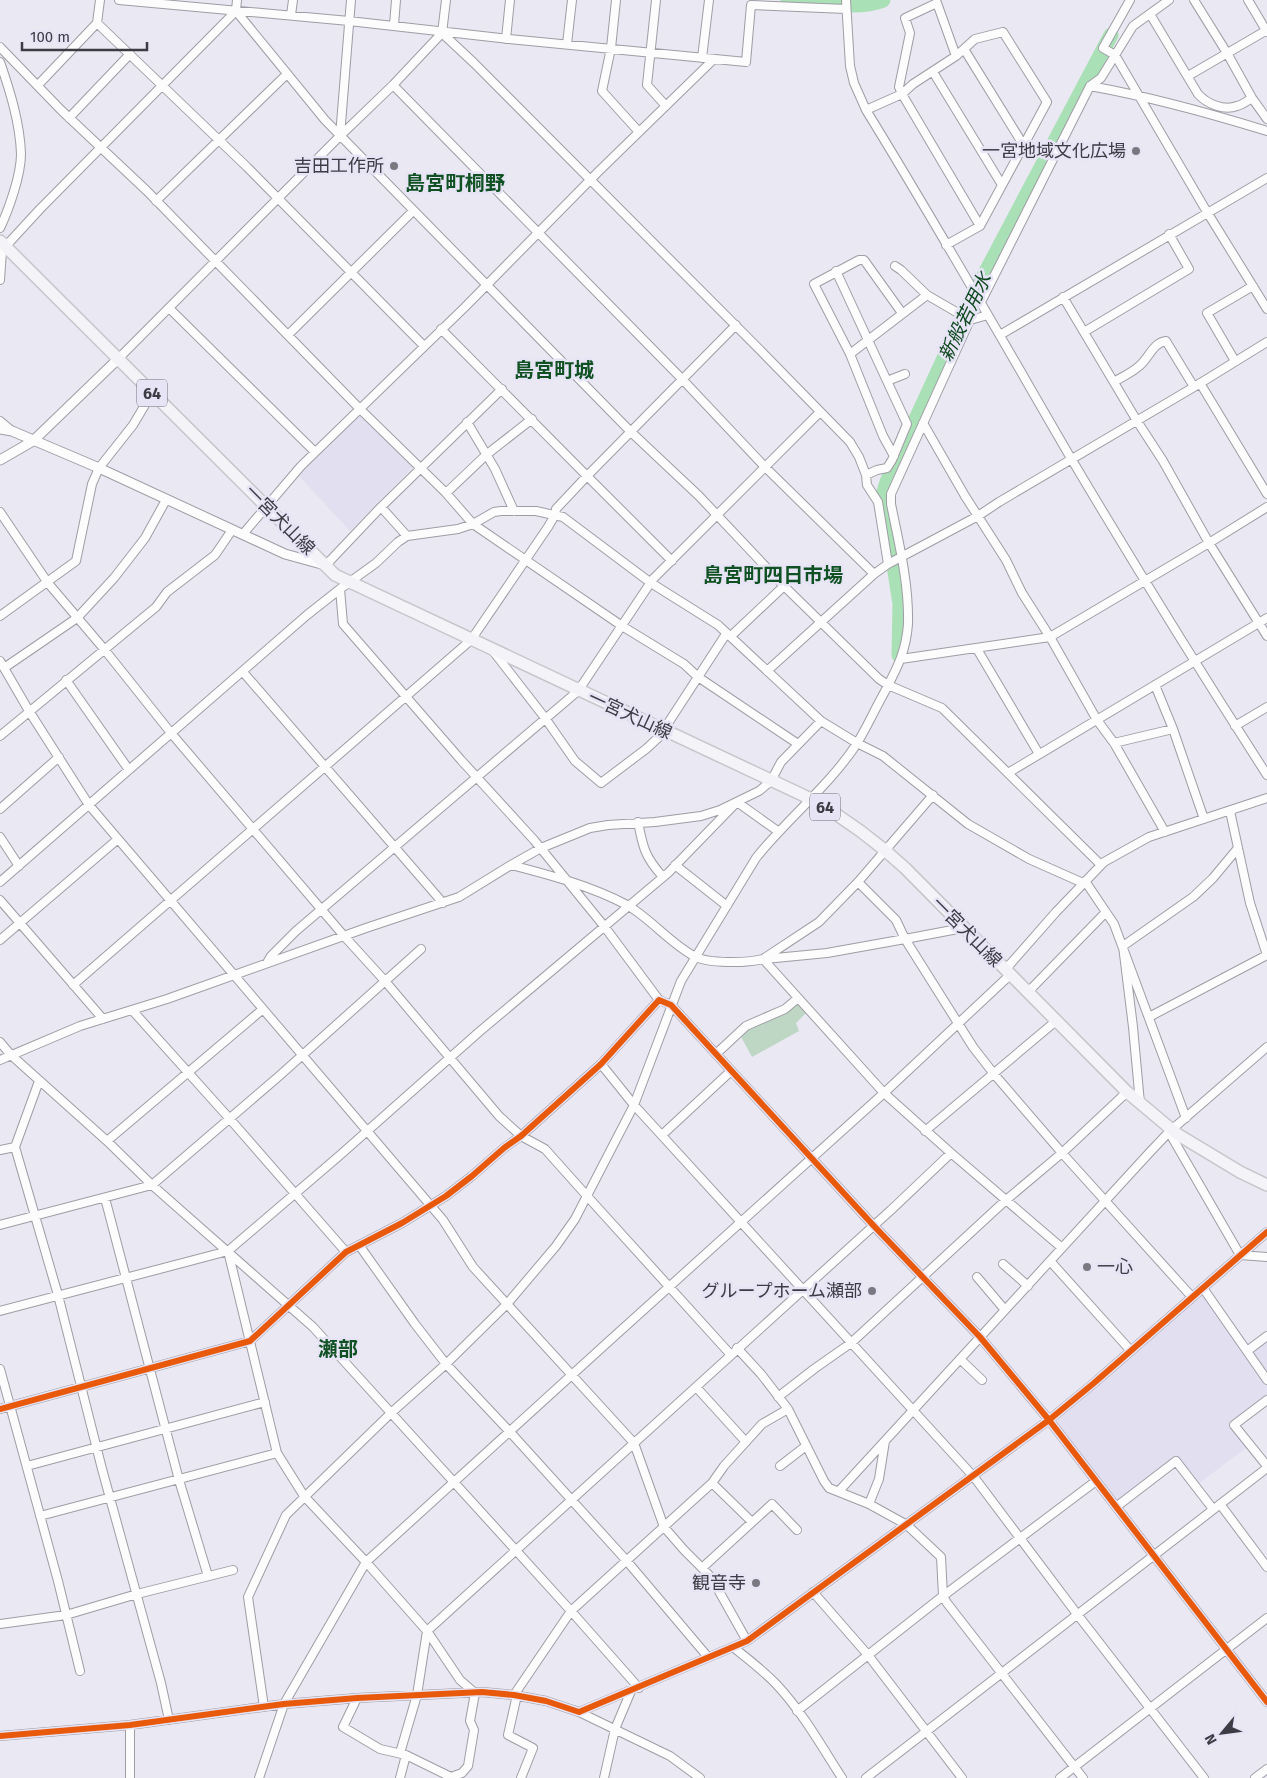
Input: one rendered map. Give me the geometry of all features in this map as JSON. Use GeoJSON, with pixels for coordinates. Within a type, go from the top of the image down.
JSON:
{"type":"FeatureCollection","features":[{"type":"Feature","properties":{"kind":"main road","name":"一宮犬山線"},"geometry":{"type":"LineString","coordinates":[[3,244],[345,586],[471,640],[811,799],[838,814],[885,850],[1127,1092],[1171,1131],[1240,1172],[1267,1185]]}},
{"type":"Feature","properties":{"kind":"street"},"geometry":{"type":"LineString","coordinates":[[38,85],[97,23],[100,0]]}},
{"type":"Feature","properties":{"kind":"street"},"geometry":{"type":"LineString","coordinates":[[119,0],[168,2],[236,11],[349,20],[506,39],[746,62],[751,5],[846,9]]}},
{"type":"Feature","properties":{"kind":"street"},"geometry":{"type":"LineString","coordinates":[[0,280],[3,244],[102,148],[236,11],[237,0]]}},
{"type":"Feature","properties":{"kind":"street"},"geometry":{"type":"LineString","coordinates":[[291,15],[293,0]]}},
{"type":"Feature","properties":{"kind":"street"},"geometry":{"type":"LineString","coordinates":[[340,136],[351,0]]}},
{"type":"Feature","properties":{"kind":"street"},"geometry":{"type":"LineString","coordinates":[[394,25],[396,0]]}},
{"type":"Feature","properties":{"kind":"street"},"geometry":{"type":"LineString","coordinates":[[0,460],[33,441],[393,85],[443,32],[446,0]]}},
{"type":"Feature","properties":{"kind":"street"},"geometry":{"type":"LineString","coordinates":[[506,39],[510,0]]}},
{"type":"Feature","properties":{"kind":"street"},"geometry":{"type":"LineString","coordinates":[[567,44],[572,0]]}},
{"type":"Feature","properties":{"kind":"street"},"geometry":{"type":"LineString","coordinates":[[616,0],[602,91],[639,132]]}},
{"type":"Feature","properties":{"kind":"street"},"geometry":{"type":"LineString","coordinates":[[656,0],[647,85],[666,106]]}},
{"type":"Feature","properties":{"kind":"street"},"geometry":{"type":"LineString","coordinates":[[702,58],[709,0]]}},
{"type":"Feature","properties":{"kind":"street"},"geometry":{"type":"LineString","coordinates":[[846,0],[850,66],[854,83],[866,110],[1194,662],[1267,775]]}},
{"type":"Feature","properties":{"kind":"street"},"geometry":{"type":"LineString","coordinates":[[1130,0],[1103,48],[1115,55],[1207,212],[1267,309]]}},
{"type":"Feature","properties":{"kind":"street"},"geometry":{"type":"LineString","coordinates":[[979,300],[1090,86],[1101,78],[1134,26],[1169,0]]}},
{"type":"Feature","properties":{"kind":"street"},"geometry":{"type":"LineString","coordinates":[[1194,0],[1252,98],[1267,119]]}},
{"type":"Feature","properties":{"kind":"street"},"geometry":{"type":"LineString","coordinates":[[1188,76],[1267,31],[1248,0]]}},
{"type":"Feature","properties":{"kind":"street"},"geometry":{"type":"LineString","coordinates":[[956,56],[936,3],[906,18],[910,33],[899,87],[980,226]]}},
{"type":"Feature","properties":{"kind":"street"},"geometry":{"type":"LineString","coordinates":[[236,11],[340,136],[631,432],[717,515],[784,586],[888,685],[942,708],[1101,865]]}},
{"type":"Feature","properties":{"kind":"street"},"geometry":{"type":"LineString","coordinates":[[1150,14],[1198,94],[1205,101],[1230,107],[1238,106],[1252,98]]}},
{"type":"Feature","properties":{"kind":"street"},"geometry":{"type":"LineString","coordinates":[[97,23],[278,198],[424,346]]}},
{"type":"Feature","properties":{"kind":"street"},"geometry":{"type":"LineString","coordinates":[[443,32],[736,325],[850,442],[859,457],[866,475],[867,485],[878,502],[890,563]]}},
{"type":"Feature","properties":{"kind":"street"},"geometry":{"type":"LineString","coordinates":[[866,110],[902,94],[913,84],[956,56],[975,39],[1003,32],[1047,102],[980,226],[946,245]]}},
{"type":"Feature","properties":{"kind":"street"},"geometry":{"type":"LineString","coordinates":[[0,48],[156,201],[359,408],[446,493],[473,524],[622,626],[684,664],[698,677],[798,744]]}},
{"type":"Feature","properties":{"kind":"street"},"geometry":{"type":"LineString","coordinates":[[964,49],[1024,146]]}},
{"type":"Feature","properties":{"kind":"street"},"geometry":{"type":"LineString","coordinates":[[70,118],[130,54]]}},
{"type":"Feature","properties":{"kind":"street"},"geometry":{"type":"LineString","coordinates":[[243,534],[301,466],[714,59]]}},
{"type":"Feature","properties":{"kind":"street"},"geometry":{"type":"LineString","coordinates":[[0,62],[8,85],[16,120],[21,154],[8,210],[0,228]]}},
{"type":"Feature","properties":{"kind":"street"},"geometry":{"type":"LineString","coordinates":[[933,72],[1002,185]]}},
{"type":"Feature","properties":{"kind":"street"},"geometry":{"type":"LineString","coordinates":[[156,201],[287,74]]}},
{"type":"Feature","properties":{"kind":"street"},"geometry":{"type":"LineString","coordinates":[[393,85],[539,232],[765,467],[874,574]]}},
{"type":"Feature","properties":{"kind":"street"},"geometry":{"type":"LineString","coordinates":[[1090,86],[1139,95],[1209,113],[1267,131]]}},
{"type":"Feature","properties":{"kind":"street"},"geometry":{"type":"LineString","coordinates":[[1000,335],[1267,178]]}},
{"type":"Feature","properties":{"kind":"street"},"geometry":{"type":"LineString","coordinates":[[288,335],[413,211]]}},
{"type":"Feature","properties":{"kind":"street"},"geometry":{"type":"LineString","coordinates":[[1084,332],[1189,269],[1169,234]]}},
{"type":"Feature","properties":{"kind":"street"},"geometry":{"type":"LineString","coordinates":[[894,456],[883,436],[850,354],[814,288],[814,284],[859,260],[864,260],[902,313]]}},
{"type":"Feature","properties":{"kind":"street"},"geometry":{"type":"LineString","coordinates":[[895,266],[927,295],[970,320],[988,315]]}},
{"type":"Feature","properties":{"kind":"street"},"geometry":{"type":"LineString","coordinates":[[836,272],[907,424],[887,468],[866,475]]}},
{"type":"Feature","properties":{"kind":"street"},"geometry":{"type":"LineString","coordinates":[[1235,361],[1208,313],[1252,286]]}},
{"type":"Feature","properties":{"kind":"street"},"geometry":{"type":"LineString","coordinates":[[850,354],[927,295]]}},
{"type":"Feature","properties":{"kind":"street"},"geometry":{"type":"LineString","coordinates":[[1063,297],[1163,461],[1209,544],[1267,636]]}},
{"type":"Feature","properties":{"kind":"street"},"geometry":{"type":"LineString","coordinates":[[169,308],[315,452]]}},
{"type":"Feature","properties":{"kind":"street"},"geometry":{"type":"LineString","coordinates":[[264,1707],[248,1597],[286,1515],[507,1304],[556,1246],[575,1219],[634,1105],[681,981],[756,858],[811,799],[857,743],[897,672],[908,626],[908,593],[891,504],[891,494],[970,320]]}},
{"type":"Feature","properties":{"kind":"street"},"geometry":{"type":"LineString","coordinates":[[73,985],[471,640],[555,515],[556,509],[736,325]]}},
{"type":"Feature","properties":{"kind":"street"},"geometry":{"type":"LineString","coordinates":[[441,329],[672,561]]}},
{"type":"Feature","properties":{"kind":"street"},"geometry":{"type":"LineString","coordinates":[[1114,382],[1138,368],[1155,346],[1166,341],[1197,385],[1267,494]]}},
{"type":"Feature","properties":{"kind":"street"},"geometry":{"type":"LineString","coordinates":[[767,671],[874,574],[890,563],[978,516],[1267,342]]}},
{"type":"Feature","properties":{"kind":"street"},"geometry":{"type":"LineString","coordinates":[[887,381],[906,374]]}},
{"type":"Feature","properties":{"kind":"street"},"geometry":{"type":"LineString","coordinates":[[0,421],[12,431],[33,441],[99,468],[285,554],[325,566],[381,507],[502,389]]}},
{"type":"Feature","properties":{"kind":"street"},"geometry":{"type":"LineString","coordinates":[[0,616],[76,561],[92,484],[99,468],[133,424],[152,393]]}},
{"type":"Feature","properties":{"kind":"street"},"geometry":{"type":"LineString","coordinates":[[267,963],[271,956],[322,910],[578,691],[651,583],[820,412]]}},
{"type":"Feature","properties":{"kind":"street"},"geometry":{"type":"LineString","coordinates":[[446,493],[486,455],[532,419]]}},
{"type":"Feature","properties":{"kind":"street"},"geometry":{"type":"LineString","coordinates":[[467,422],[514,511]]}},
{"type":"Feature","properties":{"kind":"street"},"geometry":{"type":"LineString","coordinates":[[923,423],[1006,560],[1022,593],[1098,720],[1114,743],[1165,832]]}},
{"type":"Feature","properties":{"kind":"street"},"geometry":{"type":"LineString","coordinates":[[0,429],[12,431]]}},
{"type":"Feature","properties":{"kind":"street"},"geometry":{"type":"LineString","coordinates":[[166,500],[145,538],[114,578],[77,618],[2,665],[89,805],[443,1220],[473,1267],[634,1443],[664,1527],[710,1577],[747,1641]]}},
{"type":"Feature","properties":{"kind":"street"},"geometry":{"type":"LineString","coordinates":[[381,507],[407,536]]}},
{"type":"Feature","properties":{"kind":"street"},"geometry":{"type":"LineString","coordinates":[[901,659],[1050,637],[1209,544],[1267,507]]}},
{"type":"Feature","properties":{"kind":"street"},"geometry":{"type":"LineString","coordinates":[[0,882],[243,672],[345,586],[376,563],[398,542],[407,536],[443,532],[473,524],[494,512],[536,511],[563,517],[651,583],[711,620],[822,721],[857,743],[883,756],[968,824],[1036,862],[1084,882],[1114,924],[1186,1118]]}},
{"type":"Feature","properties":{"kind":"street"},"geometry":{"type":"LineString","coordinates":[[0,512],[48,583],[104,649],[171,734],[344,936],[386,981],[499,1116],[521,1136],[545,1149],[669,1287],[734,1351],[761,1374],[788,1409],[829,1488],[869,1504],[907,1525],[941,1557],[943,1596],[1083,1778]]}},
{"type":"Feature","properties":{"kind":"street"},"geometry":{"type":"LineString","coordinates":[[0,736],[156,607],[167,592],[215,556],[232,530]]}},
{"type":"Feature","properties":{"kind":"street"},"geometry":{"type":"LineString","coordinates":[[345,586],[344,624],[541,848],[604,926],[659,1000],[671,1005],[873,1226],[980,1336],[1049,1420],[1267,1702]]}},
{"type":"Feature","properties":{"kind":"street"},"geometry":{"type":"LineString","coordinates":[[493,651],[546,718],[575,761],[601,783],[659,737],[728,635],[784,586]]}},
{"type":"Feature","properties":{"kind":"street"},"geometry":{"type":"LineString","coordinates":[[1008,773],[1267,618]]}},
{"type":"Feature","properties":{"kind":"street"},"geometry":{"type":"LineString","coordinates":[[977,649],[1039,754]]}},
{"type":"Feature","properties":{"kind":"street"},"geometry":{"type":"LineString","coordinates":[[243,672],[443,903]]}},
{"type":"Feature","properties":{"kind":"street"},"geometry":{"type":"LineString","coordinates":[[66,680],[129,770]]}},
{"type":"Feature","properties":{"kind":"street"},"geometry":{"type":"LineString","coordinates":[[1155,685],[1173,729],[1204,819]]}},
{"type":"Feature","properties":{"kind":"street"},"geometry":{"type":"LineString","coordinates":[[1235,726],[1267,707]]}},
{"type":"Feature","properties":{"kind":"street"},"geometry":{"type":"LineString","coordinates":[[0,1060],[80,1026],[132,1010],[459,897],[541,848],[590,828],[701,816],[736,802],[759,791],[771,781],[781,762],[822,721]]}},
{"type":"Feature","properties":{"kind":"street"},"geometry":{"type":"LineString","coordinates":[[1114,743],[1173,729]]}},
{"type":"Feature","properties":{"kind":"street"},"geometry":{"type":"LineString","coordinates":[[0,809],[59,757]]}},
{"type":"Feature","properties":{"kind":"street"},"geometry":{"type":"LineString","coordinates":[[763,959],[819,922],[858,882],[933,795]]}},
{"type":"Feature","properties":{"kind":"street"},"geometry":{"type":"LineString","coordinates":[[259,1778],[284,1704],[366,1562],[959,1024],[1008,973],[1084,882],[1101,865],[1148,837],[1267,798]]}},
{"type":"Feature","properties":{"kind":"street"},"geometry":{"type":"LineString","coordinates":[[736,802],[779,832]]}},
{"type":"Feature","properties":{"kind":"street"},"geometry":{"type":"LineString","coordinates":[[0,1311],[228,1251],[479,1032],[663,877],[736,802]]}},
{"type":"Feature","properties":{"kind":"street"},"geometry":{"type":"LineString","coordinates":[[1149,1017],[1267,955],[1250,903],[1230,811]]}},
{"type":"Feature","properties":{"kind":"street"},"geometry":{"type":"LineString","coordinates":[[638,822],[642,847],[652,864],[663,877]]}},
{"type":"Feature","properties":{"kind":"street"},"geometry":{"type":"LineString","coordinates":[[0,837],[19,866]]}},
{"type":"Feature","properties":{"kind":"street"},"geometry":{"type":"LineString","coordinates":[[0,940],[118,839]]}},
{"type":"Feature","properties":{"kind":"street"},"geometry":{"type":"LineString","coordinates":[[1123,946],[1203,889],[1238,848]]}},
{"type":"Feature","properties":{"kind":"street"},"geometry":{"type":"LineString","coordinates":[[510,865],[549,874],[628,906],[696,957],[736,962],[827,953],[963,928]]}},
{"type":"Feature","properties":{"kind":"street"},"geometry":{"type":"LineString","coordinates":[[675,865],[727,906]]}},
{"type":"Feature","properties":{"kind":"street"},"geometry":{"type":"LineString","coordinates":[[858,882],[896,920],[905,939],[973,1047],[994,1074],[1192,1298]]}},
{"type":"Feature","properties":{"kind":"street"},"geometry":{"type":"LineString","coordinates":[[0,900],[103,1019]]}},
{"type":"Feature","properties":{"kind":"street"},"geometry":{"type":"LineString","coordinates":[[1028,992],[1106,912]]}},
{"type":"Feature","properties":{"kind":"street"},"geometry":{"type":"LineString","coordinates":[[1123,946],[1140,1103]]}},
{"type":"Feature","properties":{"kind":"street"},"geometry":{"type":"LineString","coordinates":[[0,1225],[152,1185],[421,949]]}},
{"type":"Feature","properties":{"kind":"street"},"geometry":{"type":"LineString","coordinates":[[763,959],[884,1093],[950,1153],[1062,1248]]}},
{"type":"Feature","properties":{"kind":"street"},"geometry":{"type":"LineString","coordinates":[[717,1054],[746,1026],[785,1009],[798,998]]}},
{"type":"Feature","properties":{"kind":"street"},"geometry":{"type":"LineString","coordinates":[[0,1409],[250,1341],[346,1252],[431,1206],[521,1136],[601,1064],[659,1000]]}},
{"type":"Feature","properties":{"kind":"street"},"geometry":{"type":"LineString","coordinates":[[107,1141],[263,1009]]}},
{"type":"Feature","properties":{"kind":"street"},"geometry":{"type":"LineString","coordinates":[[132,1010],[346,1252]]}},
{"type":"Feature","properties":{"kind":"street"},"geometry":{"type":"LineString","coordinates":[[925,1131],[1056,1021]]}},
{"type":"Feature","properties":{"kind":"street"},"geometry":{"type":"LineString","coordinates":[[0,1042],[11,1055],[107,1141],[152,1185],[312,1327],[571,1611],[635,1690]]}},
{"type":"Feature","properties":{"kind":"street"},"geometry":{"type":"LineString","coordinates":[[839,1491],[1171,1131],[1267,1047]]}},
{"type":"Feature","properties":{"kind":"street"},"geometry":{"type":"LineString","coordinates":[[601,1064],[634,1105],[974,1476],[1204,1778]]}},
{"type":"Feature","properties":{"kind":"street"},"geometry":{"type":"LineString","coordinates":[[662,1135],[732,1071]]}},
{"type":"Feature","properties":{"kind":"street"},"geometry":{"type":"LineString","coordinates":[[39,1081],[15,1147],[58,1295],[110,1498],[161,1683],[169,1720]]}},
{"type":"Feature","properties":{"kind":"street"},"geometry":{"type":"LineString","coordinates":[[778,1397],[851,1343],[1006,1200],[1062,1153],[1127,1092]]}},
{"type":"Feature","properties":{"kind":"street"},"geometry":{"type":"LineString","coordinates":[[1171,1131],[1240,1255]]}},
{"type":"Feature","properties":{"kind":"street"},"geometry":{"type":"LineString","coordinates":[[0,1150],[15,1147]]}},
{"type":"Feature","properties":{"kind":"street"},"geometry":{"type":"LineString","coordinates":[[400,1778],[403,1754],[418,1695],[427,1631],[873,1226],[950,1153]]}},
{"type":"Feature","properties":{"kind":"street"},"geometry":{"type":"LineString","coordinates":[[105,1198],[179,1480],[208,1576]]}},
{"type":"Feature","properties":{"kind":"street"},"geometry":{"type":"LineString","coordinates":[[579,1712],[635,1690],[747,1641],[1049,1420],[1267,1232]]}},
{"type":"Feature","properties":{"kind":"street"},"geometry":{"type":"LineString","coordinates":[[359,1245],[446,1364],[626,1560],[708,1658]]}},
{"type":"Feature","properties":{"kind":"street"},"geometry":{"type":"LineString","coordinates":[[228,1251],[277,1454],[304,1496],[427,1631],[460,1680],[475,1693]]}},
{"type":"Feature","properties":{"kind":"street"},"geometry":{"type":"LineString","coordinates":[[1240,1255],[1267,1257]]}},
{"type":"Feature","properties":{"kind":"street"},"geometry":{"type":"LineString","coordinates":[[1051,1262],[1131,1351]]}},
{"type":"Feature","properties":{"kind":"street"},"geometry":{"type":"LineString","coordinates":[[1003,1264],[1028,1286]]}},
{"type":"Feature","properties":{"kind":"street"},"geometry":{"type":"LineString","coordinates":[[977,1277],[1005,1310]]}},
{"type":"Feature","properties":{"kind":"street"},"geometry":{"type":"LineString","coordinates":[[1203,1288],[1267,1380]]}},
{"type":"Feature","properties":{"kind":"street"},"geometry":{"type":"LineString","coordinates":[[1247,1351],[1267,1336]]}},
{"type":"Feature","properties":{"kind":"street"},"geometry":{"type":"LineString","coordinates":[[960,1359],[982,1380]]}},
{"type":"Feature","properties":{"kind":"street"},"geometry":{"type":"LineString","coordinates":[[0,1369],[80,1670]]}},
{"type":"Feature","properties":{"kind":"street"},"geometry":{"type":"LineString","coordinates":[[696,1387],[746,1442]]}},
{"type":"Feature","properties":{"kind":"street"},"geometry":{"type":"LineString","coordinates":[[866,1778],[1267,1467],[1234,1425],[1267,1400]]}},
{"type":"Feature","properties":{"kind":"street"},"geometry":{"type":"LineString","coordinates":[[27,1466],[265,1402]]}},
{"type":"Feature","properties":{"kind":"street"},"geometry":{"type":"LineString","coordinates":[[521,1778],[533,1748],[508,1735],[515,1695],[571,1611],[712,1483],[762,1424],[788,1409]]}},
{"type":"Feature","properties":{"kind":"street"},"geometry":{"type":"LineString","coordinates":[[869,1504],[879,1479],[885,1441]]}},
{"type":"Feature","properties":{"kind":"street"},"geometry":{"type":"LineString","coordinates":[[780,1466],[806,1446]]}},
{"type":"Feature","properties":{"kind":"street"},"geometry":{"type":"LineString","coordinates":[[40,1516],[277,1454]]}},
{"type":"Feature","properties":{"kind":"street"},"geometry":{"type":"LineString","coordinates":[[1116,1507],[1176,1461],[1267,1567]]}},
{"type":"Feature","properties":{"kind":"street"},"geometry":{"type":"LineString","coordinates":[[797,1711],[943,1596],[1021,1540],[1096,1481]]}},
{"type":"Feature","properties":{"kind":"street"},"geometry":{"type":"LineString","coordinates":[[712,1483],[752,1522]]}},
{"type":"Feature","properties":{"kind":"street"},"geometry":{"type":"LineString","coordinates":[[702,1568],[772,1504],[797,1530]]}},
{"type":"Feature","properties":{"kind":"street"},"geometry":{"type":"LineString","coordinates":[[0,1624],[66,1615],[137,1594],[233,1570]]}},
{"type":"Feature","properties":{"kind":"street"},"geometry":{"type":"LineString","coordinates":[[813,1592],[868,1655],[962,1778]]}},
{"type":"Feature","properties":{"kind":"street"},"geometry":{"type":"LineString","coordinates":[[1060,1778],[1267,1618]]}},
{"type":"Feature","properties":{"kind":"street"},"geometry":{"type":"LineString","coordinates":[[733,1647],[778,1686],[842,1778]]}},
{"type":"Feature","properties":{"kind":"street"},"geometry":{"type":"LineString","coordinates":[[604,1778],[615,1729],[635,1690]]}},
{"type":"Feature","properties":{"kind":"street"},"geometry":{"type":"LineString","coordinates":[[0,1736],[169,1720],[284,1704],[357,1698],[482,1692],[546,1700],[579,1712],[670,1756],[700,1778]]}},
{"type":"Feature","properties":{"kind":"street"},"geometry":{"type":"LineString","coordinates":[[468,1778],[474,1730],[470,1721],[475,1693]]}},
{"type":"Feature","properties":{"kind":"street"},"geometry":{"type":"LineString","coordinates":[[357,1698],[343,1727],[380,1749],[403,1754],[451,1777],[462,1773],[468,1766]]}},
{"type":"Feature","properties":{"kind":"street"},"geometry":{"type":"LineString","coordinates":[[130,1724],[130,1778]]}},
{"type":"Feature","properties":{"kind":"street"},"geometry":{"type":"LineString","coordinates":[[1255,1778],[1267,1769]]}},
{"type":"Feature","properties":{"kind":"shaded area"},"geometry":{"type":"Polygon","coordinates":[[[360,413],[413,467],[350,531],[298,475],[360,413]]]}},
{"type":"Feature","properties":{"kind":"shaded area"},"geometry":{"type":"Polygon","coordinates":[[[1201,1295],[1205,1297],[1267,1381],[1267,1400],[1234,1425],[1250,1445],[1198,1484],[1177,1459],[1118,1502],[1115,1501],[1055,1425],[1057,1420],[1201,1295]]]}},
{"type":"Feature","properties":{"kind":"shaded area"},"geometry":{"type":"Polygon","coordinates":[[[1267,1339],[1267,1374],[1252,1353],[1252,1349],[1267,1339]]]}},
{"type":"Feature","properties":{"kind":"green space"},"geometry":{"type":"Polygon","coordinates":[[[798,1002],[807,1012],[796,1023],[799,1031],[752,1057],[739,1033],[798,1002]]]}},
{"type":"Feature","properties":{"kind":"waterway"},"geometry":{"type":"LineString","coordinates":[[788,0],[850,5],[883,0]]}},
{"type":"Feature","properties":{"kind":"waterway","name":"新般若用水"},"geometry":{"type":"LineString","coordinates":[[899,655],[900,604],[883,495],[887,482],[970,302],[1111,35]]}},
{"type":"Feature","properties":{"kind":"cycle path"},"geometry":{"type":"LineString","coordinates":[[0,1409],[250,1341],[346,1252],[402,1223],[446,1196],[521,1136],[601,1064],[659,1000],[671,1005],[873,1225],[980,1337],[1049,1420],[1267,1702]]}},
{"type":"Feature","properties":{"kind":"cycle path"},"geometry":{"type":"LineString","coordinates":[[0,1736],[130,1725],[284,1704],[357,1698],[482,1692],[546,1701],[579,1712],[747,1641],[1049,1420],[1267,1232]]}},
{"type":"Feature","properties":{"kind":"place","name":"一宮地域文化広場"},"geometry":{"type":"Point","coordinates":[1136,151]}},
{"type":"Feature","properties":{"kind":"place","name":"吉田工作所"},"geometry":{"type":"Point","coordinates":[394,166]}},
{"type":"Feature","properties":{"kind":"place","name":"一心"},"geometry":{"type":"Point","coordinates":[1087,1267]}},
{"type":"Feature","properties":{"kind":"place","name":"グループホーム瀬部"},"geometry":{"type":"Point","coordinates":[872,1291]}},
{"type":"Feature","properties":{"kind":"place","name":"観音寺"},"geometry":{"type":"Point","coordinates":[756,1583]}},
{"type":"Feature","properties":{"kind":"district","name":"島宮町桐野"},"geometry":{"type":"Point","coordinates":[455,183]}},
{"type":"Feature","properties":{"kind":"district","name":"島宮町城"},"geometry":{"type":"Point","coordinates":[554,370]}},
{"type":"Feature","properties":{"kind":"district","name":"島宮町四日市場"},"geometry":{"type":"Point","coordinates":[773,575]}},
{"type":"Feature","properties":{"kind":"district","name":"瀬部"},"geometry":{"type":"Point","coordinates":[338,1349]}}]}
